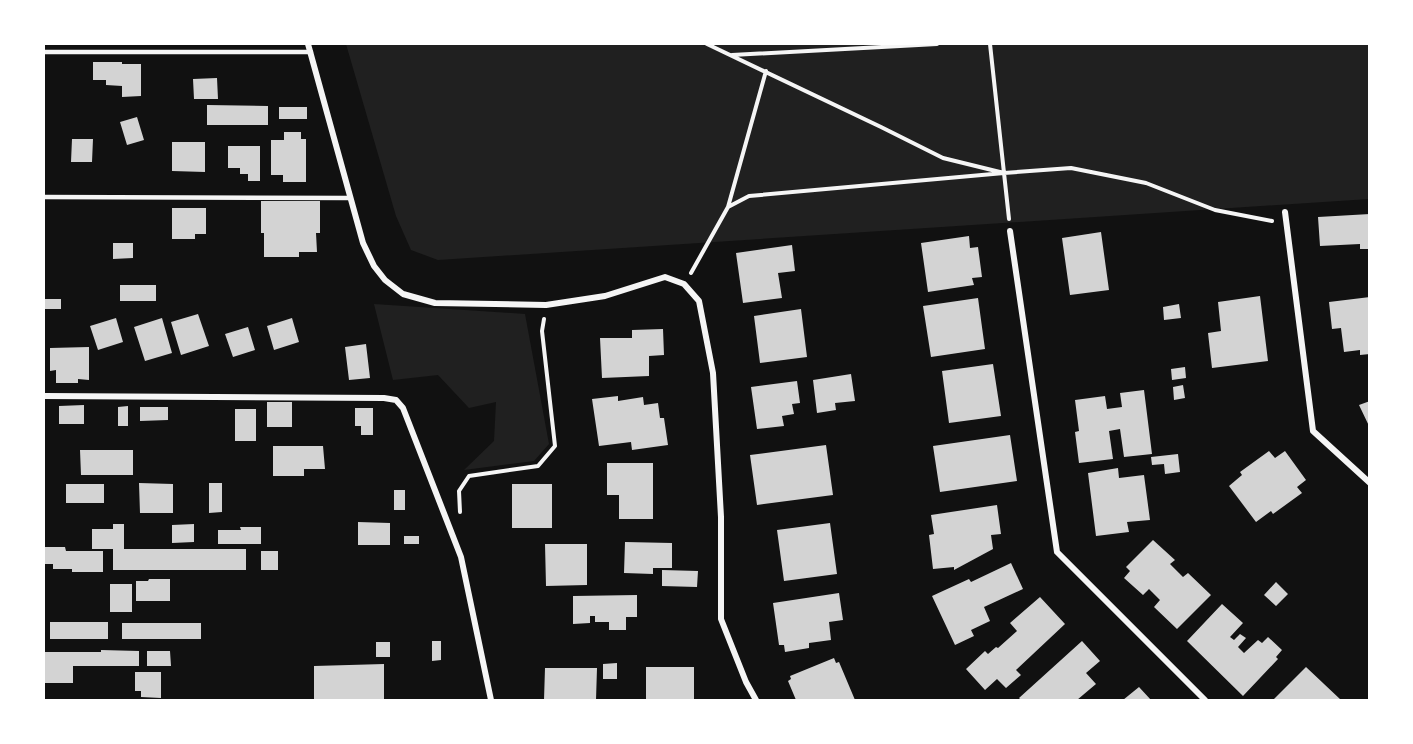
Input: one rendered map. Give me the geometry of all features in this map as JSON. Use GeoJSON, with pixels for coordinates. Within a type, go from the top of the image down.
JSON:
{"type":"FeatureCollection","features":[{"type":"Feature","properties":{"kind":"street"},"geometry":{"type":"LineString","coordinates":[[308,44],[363,243],[374,266],[385,280],[403,294],[435,303],[546,305],[605,296],[664,277],[684,284],[699,301],[713,373],[721,517],[721,619],[746,682],[756,700]]}},
{"type":"Feature","properties":{"kind":"street"},"geometry":{"type":"LineString","coordinates":[[1285,212],[1313,431],[1370,483]]}},
{"type":"Feature","properties":{"kind":"street"},"geometry":{"type":"LineString","coordinates":[[1010,231],[1057,552],[1205,700]]}},
{"type":"Feature","properties":{"kind":"street"},"geometry":{"type":"LineString","coordinates":[[44,396],[384,398],[396,400],[403,408],[461,557],[491,700]]}},
{"type":"Feature","properties":{"kind":"lane"},"geometry":{"type":"LineString","coordinates":[[44,52],[311,52]]}},
{"type":"Feature","properties":{"kind":"lane"},"geometry":{"type":"LineString","coordinates":[[44,197],[350,198]]}},
{"type":"Feature","properties":{"kind":"path"},"geometry":{"type":"LineString","coordinates":[[707,44],[943,158],[1004,173]]}},
{"type":"Feature","properties":{"kind":"path"},"geometry":{"type":"LineString","coordinates":[[731,55],[937,44]]}},
{"type":"Feature","properties":{"kind":"path"},"geometry":{"type":"LineString","coordinates":[[990,44],[1010,231]]}},
{"type":"Feature","properties":{"kind":"path"},"geometry":{"type":"LineString","coordinates":[[684,284],[728,207],[766,71]]}},
{"type":"Feature","properties":{"kind":"path"},"geometry":{"type":"LineString","coordinates":[[728,207],[749,196],[1071,168],[1146,183],[1215,210],[1287,224]]}},
{"type":"Feature","properties":{"kind":"path"},"geometry":{"type":"LineString","coordinates":[[460,513],[459,491],[470,476],[538,466],[555,446],[542,331],[546,305]]}},
{"type":"Feature","properties":{"kind":"shaded area"},"geometry":{"type":"Polygon","coordinates":[[[346,44],[1369,44],[1369,199],[438,260],[411,250],[396,216],[346,44]]]}},
{"type":"Feature","properties":{"kind":"shaded area"},"geometry":{"type":"Polygon","coordinates":[[[374,304],[525,314],[549,444],[534,461],[464,470],[494,441],[496,402],[469,408],[438,375],[393,380],[374,304]]]}},
{"type":"Feature","properties":{"kind":"building"},"geometry":{"type":"Polygon","coordinates":[[[93,62],[141,64],[141,96],[122,97],[122,86],[106,85],[106,80],[93,80],[93,62]]]}},
{"type":"Feature","properties":{"kind":"building"},"geometry":{"type":"Polygon","coordinates":[[[217,78],[218,99],[194,99],[193,79],[217,78]]]}},
{"type":"Feature","properties":{"kind":"building"},"geometry":{"type":"Polygon","coordinates":[[[207,105],[268,106],[268,125],[207,125],[207,105]]]}},
{"type":"Feature","properties":{"kind":"building"},"geometry":{"type":"Polygon","coordinates":[[[279,107],[307,107],[307,119],[279,119],[279,107]]]}},
{"type":"Feature","properties":{"kind":"building"},"geometry":{"type":"Polygon","coordinates":[[[137,117],[144,140],[127,145],[120,122],[137,117]]]}},
{"type":"Feature","properties":{"kind":"building"},"geometry":{"type":"Polygon","coordinates":[[[284,132],[301,132],[301,139],[306,139],[306,182],[283,182],[283,175],[271,175],[271,140],[284,140],[284,132]]]}},
{"type":"Feature","properties":{"kind":"building"},"geometry":{"type":"Polygon","coordinates":[[[72,139],[93,139],[92,162],[71,162],[72,139]]]}},
{"type":"Feature","properties":{"kind":"building"},"geometry":{"type":"Polygon","coordinates":[[[172,142],[205,142],[205,172],[172,171],[172,142]]]}},
{"type":"Feature","properties":{"kind":"building"},"geometry":{"type":"Polygon","coordinates":[[[228,146],[260,146],[260,181],[248,181],[248,174],[240,174],[240,168],[228,168],[228,146]]]}},
{"type":"Feature","properties":{"kind":"building"},"geometry":{"type":"Polygon","coordinates":[[[261,201],[320,201],[320,233],[316,233],[317,252],[299,252],[299,257],[264,257],[261,201]]]}},
{"type":"Feature","properties":{"kind":"building"},"geometry":{"type":"Polygon","coordinates":[[[172,208],[206,208],[206,234],[195,234],[195,239],[172,239],[172,208]]]}},
{"type":"Feature","properties":{"kind":"building"},"geometry":{"type":"Polygon","coordinates":[[[1370,214],[1370,249],[1360,249],[1360,244],[1320,246],[1318,217],[1370,214]]]}},
{"type":"Feature","properties":{"kind":"building"},"geometry":{"type":"Polygon","coordinates":[[[1101,232],[1109,290],[1070,295],[1062,238],[1101,232]]]}},
{"type":"Feature","properties":{"kind":"building"},"geometry":{"type":"Polygon","coordinates":[[[969,236],[970,248],[978,247],[982,277],[972,278],[974,285],[928,292],[921,243],[969,236]]]}},
{"type":"Feature","properties":{"kind":"building"},"geometry":{"type":"Polygon","coordinates":[[[113,243],[133,243],[133,258],[113,259],[113,243]]]}},
{"type":"Feature","properties":{"kind":"building"},"geometry":{"type":"Polygon","coordinates":[[[792,245],[795,271],[778,273],[782,298],[743,303],[736,253],[792,245]]]}},
{"type":"Feature","properties":{"kind":"building"},"geometry":{"type":"Polygon","coordinates":[[[120,285],[156,285],[156,301],[120,301],[120,285]]]}},
{"type":"Feature","properties":{"kind":"building"},"geometry":{"type":"Polygon","coordinates":[[[1260,296],[1268,361],[1212,368],[1208,333],[1221,331],[1218,302],[1260,296]]]}},
{"type":"Feature","properties":{"kind":"building"},"geometry":{"type":"Polygon","coordinates":[[[1370,297],[1370,354],[1360,355],[1360,350],[1344,352],[1341,328],[1332,329],[1329,302],[1370,297]]]}},
{"type":"Feature","properties":{"kind":"building"},"geometry":{"type":"Polygon","coordinates":[[[978,298],[985,349],[931,357],[923,306],[978,298]]]}},
{"type":"Feature","properties":{"kind":"building"},"geometry":{"type":"Polygon","coordinates":[[[44,299],[61,299],[61,309],[44,309],[44,299]]]}},
{"type":"Feature","properties":{"kind":"building"},"geometry":{"type":"Polygon","coordinates":[[[1179,304],[1181,318],[1164,320],[1163,307],[1179,304]]]}},
{"type":"Feature","properties":{"kind":"building"},"geometry":{"type":"Polygon","coordinates":[[[801,309],[807,357],[760,363],[754,316],[801,309]]]}},
{"type":"Feature","properties":{"kind":"building"},"geometry":{"type":"Polygon","coordinates":[[[198,314],[209,346],[181,355],[171,322],[198,314]]]}},
{"type":"Feature","properties":{"kind":"building"},"geometry":{"type":"Polygon","coordinates":[[[116,318],[123,342],[98,350],[90,326],[116,318]]]}},
{"type":"Feature","properties":{"kind":"building"},"geometry":{"type":"Polygon","coordinates":[[[162,318],[172,353],[145,361],[134,327],[162,318]]]}},
{"type":"Feature","properties":{"kind":"building"},"geometry":{"type":"Polygon","coordinates":[[[292,318],[299,342],[274,350],[267,326],[292,318]]]}},
{"type":"Feature","properties":{"kind":"building"},"geometry":{"type":"Polygon","coordinates":[[[248,327],[255,350],[233,357],[225,334],[248,327]]]}},
{"type":"Feature","properties":{"kind":"building"},"geometry":{"type":"Polygon","coordinates":[[[663,329],[664,355],[649,356],[649,376],[602,378],[600,338],[632,338],[632,330],[663,329]]]}},
{"type":"Feature","properties":{"kind":"building"},"geometry":{"type":"Polygon","coordinates":[[[366,344],[370,378],[349,380],[345,347],[366,344]]]}},
{"type":"Feature","properties":{"kind":"building"},"geometry":{"type":"Polygon","coordinates":[[[89,347],[89,380],[78,379],[78,383],[56,383],[56,370],[50,371],[50,348],[89,347]]]}},
{"type":"Feature","properties":{"kind":"building"},"geometry":{"type":"Polygon","coordinates":[[[993,364],[1001,416],[949,423],[942,371],[993,364]]]}},
{"type":"Feature","properties":{"kind":"building"},"geometry":{"type":"Polygon","coordinates":[[[1185,367],[1186,378],[1172,380],[1171,369],[1185,367]]]}},
{"type":"Feature","properties":{"kind":"building"},"geometry":{"type":"Polygon","coordinates":[[[851,374],[855,401],[835,403],[836,410],[817,413],[813,380],[851,374]]]}},
{"type":"Feature","properties":{"kind":"building"},"geometry":{"type":"Polygon","coordinates":[[[797,381],[800,403],[792,404],[794,414],[782,416],[784,426],[757,429],[751,387],[797,381]]]}},
{"type":"Feature","properties":{"kind":"building"},"geometry":{"type":"Polygon","coordinates":[[[1183,385],[1185,398],[1174,400],[1173,387],[1183,385]]]}},
{"type":"Feature","properties":{"kind":"building"},"geometry":{"type":"Polygon","coordinates":[[[1144,390],[1152,454],[1124,457],[1120,429],[1109,431],[1113,459],[1079,463],[1075,432],[1079,431],[1075,400],[1105,396],[1107,409],[1122,407],[1120,393],[1144,390]]]}},
{"type":"Feature","properties":{"kind":"building"},"geometry":{"type":"Polygon","coordinates":[[[618,396],[618,401],[643,397],[644,405],[658,403],[660,418],[664,418],[668,445],[632,450],[631,442],[599,446],[592,399],[618,396]]]}},
{"type":"Feature","properties":{"kind":"building"},"geometry":{"type":"Polygon","coordinates":[[[1370,401],[1370,428],[1359,405],[1370,401]]]}},
{"type":"Feature","properties":{"kind":"building"},"geometry":{"type":"Polygon","coordinates":[[[267,402],[292,402],[292,427],[267,427],[267,402]]]}},
{"type":"Feature","properties":{"kind":"building"},"geometry":{"type":"Polygon","coordinates":[[[84,405],[84,424],[59,424],[59,406],[84,405]]]}},
{"type":"Feature","properties":{"kind":"building"},"geometry":{"type":"Polygon","coordinates":[[[128,406],[128,426],[118,426],[118,407],[128,406]]]}},
{"type":"Feature","properties":{"kind":"building"},"geometry":{"type":"Polygon","coordinates":[[[140,407],[168,407],[168,420],[140,421],[140,407]]]}},
{"type":"Feature","properties":{"kind":"building"},"geometry":{"type":"Polygon","coordinates":[[[355,408],[373,408],[373,435],[361,435],[361,426],[355,426],[355,408]]]}},
{"type":"Feature","properties":{"kind":"building"},"geometry":{"type":"Polygon","coordinates":[[[235,409],[256,409],[256,441],[235,441],[235,409]]]}},
{"type":"Feature","properties":{"kind":"building"},"geometry":{"type":"Polygon","coordinates":[[[1010,435],[1017,481],[940,492],[933,446],[1010,435]]]}},
{"type":"Feature","properties":{"kind":"building"},"geometry":{"type":"Polygon","coordinates":[[[826,445],[833,495],[757,505],[750,455],[826,445]]]}},
{"type":"Feature","properties":{"kind":"building"},"geometry":{"type":"Polygon","coordinates":[[[273,446],[323,446],[325,469],[304,469],[304,476],[273,476],[273,446]]]}},
{"type":"Feature","properties":{"kind":"building"},"geometry":{"type":"Polygon","coordinates":[[[80,450],[133,450],[133,475],[81,475],[80,450]]]}},
{"type":"Feature","properties":{"kind":"building"},"geometry":{"type":"Polygon","coordinates":[[[1269,451],[1275,458],[1285,451],[1306,480],[1297,487],[1302,493],[1273,514],[1271,511],[1256,522],[1229,486],[1242,475],[1240,472],[1269,451]]]}},
{"type":"Feature","properties":{"kind":"building"},"geometry":{"type":"Polygon","coordinates":[[[1178,454],[1180,472],[1165,474],[1164,464],[1152,465],[1151,457],[1178,454]]]}},
{"type":"Feature","properties":{"kind":"building"},"geometry":{"type":"Polygon","coordinates":[[[607,463],[653,463],[653,519],[619,519],[619,495],[607,495],[607,463]]]}},
{"type":"Feature","properties":{"kind":"building"},"geometry":{"type":"Polygon","coordinates":[[[1118,468],[1119,478],[1144,475],[1150,520],[1127,522],[1129,532],[1096,536],[1088,473],[1118,468]]]}},
{"type":"Feature","properties":{"kind":"building"},"geometry":{"type":"Polygon","coordinates":[[[139,483],[173,484],[173,513],[140,513],[139,483]]]}},
{"type":"Feature","properties":{"kind":"building"},"geometry":{"type":"Polygon","coordinates":[[[209,483],[222,483],[222,512],[209,513],[209,483]]]}},
{"type":"Feature","properties":{"kind":"building"},"geometry":{"type":"Polygon","coordinates":[[[66,484],[104,484],[104,503],[66,503],[66,484]]]}},
{"type":"Feature","properties":{"kind":"building"},"geometry":{"type":"Polygon","coordinates":[[[512,484],[552,484],[552,528],[512,528],[512,484]]]}},
{"type":"Feature","properties":{"kind":"building"},"geometry":{"type":"Polygon","coordinates":[[[394,490],[405,490],[405,510],[394,510],[394,490]]]}},
{"type":"Feature","properties":{"kind":"building"},"geometry":{"type":"Polygon","coordinates":[[[997,505],[1001,534],[991,535],[993,549],[954,570],[954,567],[933,569],[929,535],[934,534],[931,515],[997,505]]]}},
{"type":"Feature","properties":{"kind":"building"},"geometry":{"type":"Polygon","coordinates":[[[358,522],[390,523],[390,545],[358,545],[358,522]]]}},
{"type":"Feature","properties":{"kind":"building"},"geometry":{"type":"Polygon","coordinates":[[[830,523],[837,574],[784,581],[777,530],[830,523]]]}},
{"type":"Feature","properties":{"kind":"building"},"geometry":{"type":"Polygon","coordinates":[[[113,524],[124,524],[124,549],[246,549],[246,570],[113,570],[113,549],[92,549],[92,529],[113,529],[113,524]]]}},
{"type":"Feature","properties":{"kind":"building"},"geometry":{"type":"Polygon","coordinates":[[[194,524],[194,542],[172,543],[172,525],[194,524]]]}},
{"type":"Feature","properties":{"kind":"building"},"geometry":{"type":"Polygon","coordinates":[[[240,527],[261,527],[261,544],[218,544],[218,530],[241,530],[240,527]]]}},
{"type":"Feature","properties":{"kind":"building"},"geometry":{"type":"Polygon","coordinates":[[[404,536],[419,536],[419,544],[404,544],[404,536]]]}},
{"type":"Feature","properties":{"kind":"building"},"geometry":{"type":"Polygon","coordinates":[[[1153,540],[1175,560],[1170,564],[1183,577],[1188,573],[1211,595],[1177,629],[1154,607],[1160,600],[1149,589],[1143,595],[1124,578],[1130,571],[1126,567],[1153,540]]]}},
{"type":"Feature","properties":{"kind":"building"},"geometry":{"type":"Polygon","coordinates":[[[625,542],[672,543],[672,568],[653,568],[653,574],[624,573],[625,542]]]}},
{"type":"Feature","properties":{"kind":"building"},"geometry":{"type":"Polygon","coordinates":[[[545,544],[587,544],[587,585],[546,586],[545,544]]]}},
{"type":"Feature","properties":{"kind":"building"},"geometry":{"type":"Polygon","coordinates":[[[44,547],[65,547],[66,551],[103,551],[103,572],[72,572],[72,569],[53,569],[53,564],[44,564],[44,547]]]}},
{"type":"Feature","properties":{"kind":"building"},"geometry":{"type":"Polygon","coordinates":[[[261,551],[278,551],[278,570],[261,570],[261,551]]]}},
{"type":"Feature","properties":{"kind":"building"},"geometry":{"type":"Polygon","coordinates":[[[1011,563],[1023,589],[984,607],[990,621],[971,630],[974,636],[955,645],[932,596],[969,579],[971,582],[1011,563]]]}},
{"type":"Feature","properties":{"kind":"building"},"geometry":{"type":"Polygon","coordinates":[[[662,570],[698,571],[697,587],[662,586],[662,570]]]}},
{"type":"Feature","properties":{"kind":"building"},"geometry":{"type":"Polygon","coordinates":[[[149,579],[170,579],[170,601],[136,601],[136,581],[148,581],[149,579]]]}},
{"type":"Feature","properties":{"kind":"building"},"geometry":{"type":"Polygon","coordinates":[[[1276,582],[1288,594],[1276,606],[1264,595],[1276,582]]]}},
{"type":"Feature","properties":{"kind":"building"},"geometry":{"type":"Polygon","coordinates":[[[110,584],[132,584],[132,612],[110,612],[110,584]]]}},
{"type":"Feature","properties":{"kind":"building"},"geometry":{"type":"Polygon","coordinates":[[[839,593],[843,620],[829,622],[831,640],[809,643],[809,648],[785,652],[784,645],[779,645],[773,603],[839,593]]]}},
{"type":"Feature","properties":{"kind":"building"},"geometry":{"type":"Polygon","coordinates":[[[637,595],[637,617],[626,617],[626,630],[609,630],[609,622],[595,622],[595,616],[590,616],[590,623],[573,624],[573,596],[637,595]]]}},
{"type":"Feature","properties":{"kind":"building"},"geometry":{"type":"Polygon","coordinates":[[[1040,597],[1065,624],[1016,670],[1021,675],[1006,688],[997,679],[985,690],[966,669],[985,651],[988,654],[996,647],[998,648],[1017,631],[1010,623],[1040,597]]]}},
{"type":"Feature","properties":{"kind":"building"},"geometry":{"type":"Polygon","coordinates":[[[1222,604],[1243,623],[1230,637],[1234,640],[1240,634],[1246,638],[1238,647],[1244,653],[1258,640],[1262,643],[1268,637],[1282,650],[1276,657],[1278,659],[1243,696],[1187,641],[1222,604]]]}},
{"type":"Feature","properties":{"kind":"building"},"geometry":{"type":"Polygon","coordinates":[[[50,622],[108,622],[108,639],[50,639],[50,622]]]}},
{"type":"Feature","properties":{"kind":"building"},"geometry":{"type":"Polygon","coordinates":[[[122,623],[201,623],[201,639],[122,639],[122,623]]]}},
{"type":"Feature","properties":{"kind":"building"},"geometry":{"type":"Polygon","coordinates":[[[432,641],[441,641],[441,660],[432,661],[432,641]]]}},
{"type":"Feature","properties":{"kind":"building"},"geometry":{"type":"Polygon","coordinates":[[[1082,641],[1100,661],[1086,673],[1096,684],[1077,700],[1021,700],[1019,698],[1082,641]]]}},
{"type":"Feature","properties":{"kind":"building"},"geometry":{"type":"Polygon","coordinates":[[[376,642],[390,642],[390,657],[376,657],[376,642]]]}},
{"type":"Feature","properties":{"kind":"building"},"geometry":{"type":"Polygon","coordinates":[[[101,650],[139,651],[139,666],[73,666],[73,683],[44,683],[44,652],[101,652],[101,650]]]}},
{"type":"Feature","properties":{"kind":"building"},"geometry":{"type":"Polygon","coordinates":[[[147,651],[170,651],[171,666],[147,666],[147,651]]]}},
{"type":"Feature","properties":{"kind":"building"},"geometry":{"type":"Polygon","coordinates":[[[834,658],[836,663],[839,662],[855,700],[796,700],[788,681],[791,679],[790,676],[834,658]]]}},
{"type":"Feature","properties":{"kind":"building"},"geometry":{"type":"Polygon","coordinates":[[[617,663],[617,679],[603,679],[603,664],[617,663]]]}},
{"type":"Feature","properties":{"kind":"building"},"geometry":{"type":"Polygon","coordinates":[[[384,664],[384,699],[314,700],[314,666],[384,664]]]}},
{"type":"Feature","properties":{"kind":"building"},"geometry":{"type":"Polygon","coordinates":[[[646,667],[694,667],[694,700],[646,700],[646,667]]]}},
{"type":"Feature","properties":{"kind":"building"},"geometry":{"type":"Polygon","coordinates":[[[1306,667],[1341,700],[1274,699],[1306,667]]]}},
{"type":"Feature","properties":{"kind":"building"},"geometry":{"type":"Polygon","coordinates":[[[545,668],[597,668],[596,700],[544,700],[545,668]]]}},
{"type":"Feature","properties":{"kind":"building"},"geometry":{"type":"Polygon","coordinates":[[[135,672],[161,672],[161,698],[141,697],[141,691],[135,691],[135,672]]]}},
{"type":"Feature","properties":{"kind":"building"},"geometry":{"type":"Polygon","coordinates":[[[1139,687],[1151,700],[1123,700],[1139,687]]]}}]}
